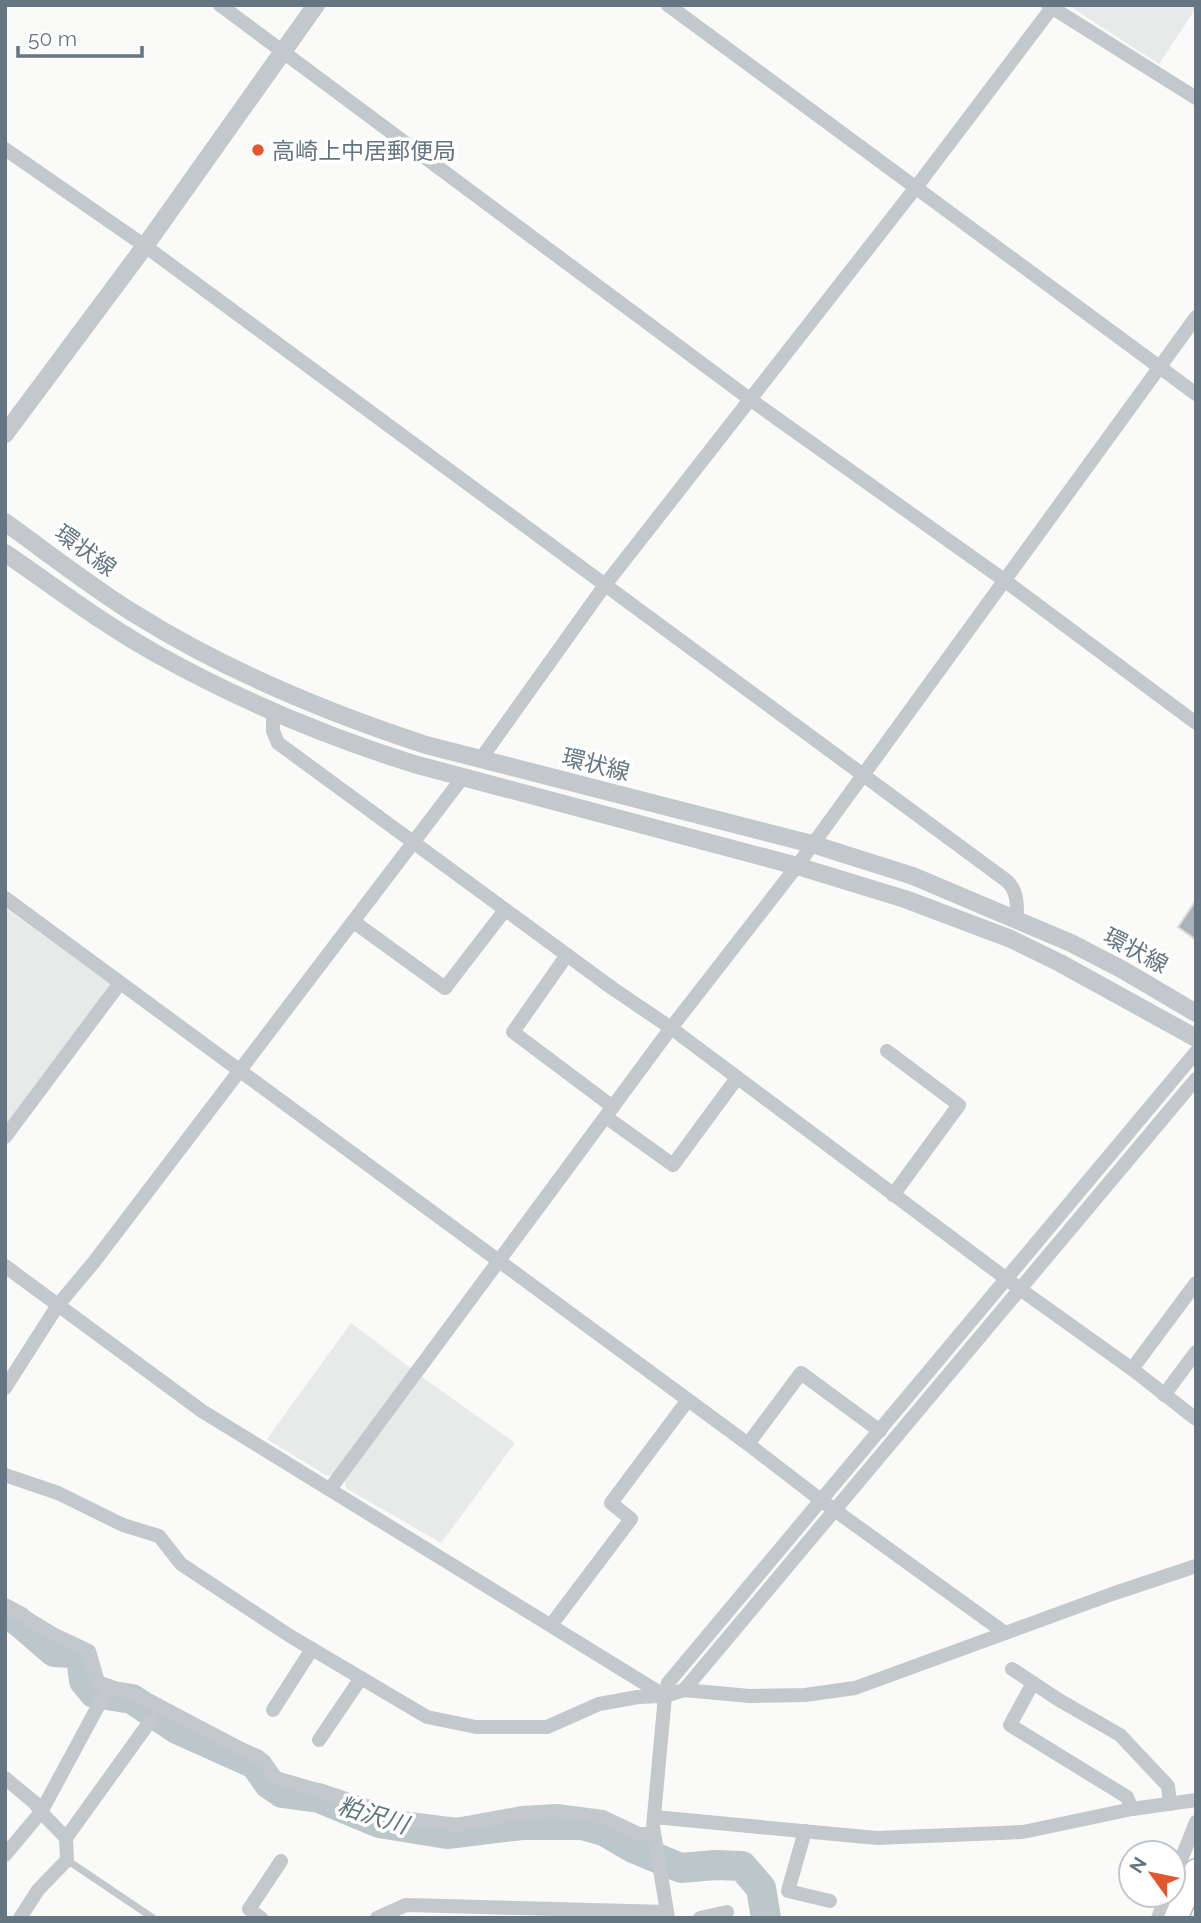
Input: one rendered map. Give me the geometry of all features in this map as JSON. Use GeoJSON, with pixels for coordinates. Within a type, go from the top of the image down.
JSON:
{"type":"FeatureCollection","features":[{"type":"Feature","properties":{"kind":"highway"},"geometry":{"type":"LineString","coordinates":[[1177,1918],[1196,1871]]}},
{"type":"Feature","properties":{"kind":"street"},"geometry":{"type":"LineString","coordinates":[[220,5],[751,400],[1004,580],[1196,723]]}},
{"type":"Feature","properties":{"kind":"street"},"geometry":{"type":"LineString","coordinates":[[5,434],[145,246],[316,5]]}},
{"type":"Feature","properties":{"kind":"street"},"geometry":{"type":"LineString","coordinates":[[668,5],[1196,394]]}},
{"type":"Feature","properties":{"kind":"street"},"geometry":{"type":"LineString","coordinates":[[480,760],[605,585],[917,186],[1052,6],[1196,98]]}},
{"type":"Feature","properties":{"kind":"street"},"geometry":{"type":"LineString","coordinates":[[5,149],[145,246],[1007,881],[1017,897],[1017,920]]}},
{"type":"Feature","properties":{"kind":"street"},"geometry":{"type":"LineString","coordinates":[[330,1489],[671,1028],[797,866],[1196,317]]}},
{"type":"Feature","properties":{"kind":"street","name":"環状線"},"geometry":{"type":"LineString","coordinates":[[5,522],[133,613],[235,669],[283,691],[374,728],[480,760],[812,844],[913,876],[1017,920],[1123,970],[1196,1013]]}},
{"type":"Feature","properties":{"kind":"street","name":"環状線"},"geometry":{"type":"LineString","coordinates":[[5,553],[114,628],[156,653],[273,711],[366,749],[797,866],[905,899],[1011,939],[1109,988],[1196,1038]]}},
{"type":"Feature","properties":{"kind":"street"},"geometry":{"type":"LineString","coordinates":[[273,711],[273,732],[278,743],[671,1028],[1196,1419]]}},
{"type":"Feature","properties":{"kind":"street"},"geometry":{"type":"LineString","coordinates":[[5,1388],[58,1306],[463,777]]}},
{"type":"Feature","properties":{"kind":"street"},"geometry":{"type":"LineString","coordinates":[[5,898],[748,1444],[835,1511],[1005,1633]]}},
{"type":"Feature","properties":{"kind":"street"},"geometry":{"type":"LineString","coordinates":[[354,922],[444,988],[505,910]]}},
{"type":"Feature","properties":{"kind":"street"},"geometry":{"type":"LineString","coordinates":[[567,955],[513,1032],[673,1165],[737,1077]]}},
{"type":"Feature","properties":{"kind":"street"},"geometry":{"type":"LineString","coordinates":[[5,1137],[120,983]]}},
{"type":"Feature","properties":{"kind":"street"},"geometry":{"type":"LineString","coordinates":[[887,1051],[959,1105],[893,1195]]}},
{"type":"Feature","properties":{"kind":"street"},"geometry":{"type":"LineString","coordinates":[[377,1918],[406,1905],[668,1915],[654,1834],[654,1817],[664,1696],[668,1683],[1196,1052]]}},
{"type":"Feature","properties":{"kind":"street"},"geometry":{"type":"LineString","coordinates":[[684,1689],[1196,1079]]}},
{"type":"Feature","properties":{"kind":"street"},"geometry":{"type":"LineString","coordinates":[[5,1266],[202,1411],[664,1696]]}},
{"type":"Feature","properties":{"kind":"street"},"geometry":{"type":"LineString","coordinates":[[1132,1369],[1196,1283]]}},
{"type":"Feature","properties":{"kind":"street"},"geometry":{"type":"LineString","coordinates":[[1164,1395],[1196,1352]]}},
{"type":"Feature","properties":{"kind":"street"},"geometry":{"type":"LineString","coordinates":[[748,1444],[801,1373],[880,1431]]}},
{"type":"Feature","properties":{"kind":"street"},"geometry":{"type":"LineString","coordinates":[[551,1625],[631,1519],[611,1503],[688,1400]]}},
{"type":"Feature","properties":{"kind":"street"},"geometry":{"type":"LineString","coordinates":[[5,1475],[58,1493],[123,1525],[159,1536],[181,1564],[312,1649],[427,1717],[475,1727],[547,1727],[599,1704],[638,1697],[664,1696],[684,1689],[764,1696],[805,1695],[855,1688],[1196,1566]]}},
{"type":"Feature","properties":{"kind":"street"},"geometry":{"type":"LineString","coordinates":[[5,1605],[53,1634],[89,1651],[98,1682],[150,1701],[264,1761],[276,1778],[402,1818],[457,1825],[522,1813],[557,1811],[603,1817],[639,1834],[654,1834]]}},
{"type":"Feature","properties":{"kind":"street"},"geometry":{"type":"LineString","coordinates":[[273,1710],[312,1649]]}},
{"type":"Feature","properties":{"kind":"street"},"geometry":{"type":"LineString","coordinates":[[1012,1669],[1120,1735],[1167,1786],[1170,1804]]}},
{"type":"Feature","properties":{"kind":"street"},"geometry":{"type":"LineString","coordinates":[[319,1740],[361,1678]]}},
{"type":"Feature","properties":{"kind":"street"},"geometry":{"type":"LineString","coordinates":[[1033,1683],[1010,1725],[1128,1797],[1132,1810]]}},
{"type":"Feature","properties":{"kind":"street"},"geometry":{"type":"LineString","coordinates":[[5,1855],[41,1812],[109,1686]]}},
{"type":"Feature","properties":{"kind":"street"},"geometry":{"type":"LineString","coordinates":[[20,1918],[38,1890],[67,1860],[66,1839],[151,1720]]}},
{"type":"Feature","properties":{"kind":"street"},"geometry":{"type":"LineString","coordinates":[[5,1778],[35,1802],[66,1839]]}},
{"type":"Feature","properties":{"kind":"street"},"geometry":{"type":"LineString","coordinates":[[654,1817],[877,1838],[1023,1832],[1196,1800]]}},
{"type":"Feature","properties":{"kind":"street"},"geometry":{"type":"LineString","coordinates":[[1187,1845],[1196,1822]]}},
{"type":"Feature","properties":{"kind":"street"},"geometry":{"type":"LineString","coordinates":[[805,1831],[782,1889],[830,1901]]}},
{"type":"Feature","properties":{"kind":"street"},"geometry":{"type":"LineString","coordinates":[[261,1918],[249,1909],[281,1861]]}},
{"type":"Feature","properties":{"kind":"street"},"geometry":{"type":"LineString","coordinates":[[700,1918],[727,1912]]}},
{"type":"Feature","properties":{"kind":"lane"},"geometry":{"type":"LineString","coordinates":[[67,1860],[153,1918]]}},
{"type":"Feature","properties":{"kind":"shaded area"},"geometry":{"type":"Polygon","coordinates":[[[1068,5],[1196,5],[1196,8],[1159,64],[1068,5]]]}},
{"type":"Feature","properties":{"kind":"shaded area"},"geometry":{"type":"Polygon","coordinates":[[[5,908],[112,985],[5,1129],[5,908]]]}},
{"type":"Feature","properties":{"kind":"shaded area"},"geometry":{"type":"Polygon","coordinates":[[[351,1323],[413,1370],[334,1476],[326,1475],[267,1439],[351,1323]]]}},
{"type":"Feature","properties":{"kind":"shaded area"},"geometry":{"type":"Polygon","coordinates":[[[422,1377],[515,1443],[441,1543],[346,1488],[345,1480],[422,1377]]]}},
{"type":"Feature","properties":{"kind":"building"},"geometry":{"type":"Polygon","coordinates":[[[1196,900],[1196,940],[1178,927],[1196,900]]]}},
{"type":"Feature","properties":{"kind":"waterway","name":"粕沢川"},"geometry":{"type":"LineString","coordinates":[[5,1614],[18,1621],[54,1652],[72,1653],[81,1657],[84,1681],[94,1693],[132,1699],[177,1729],[255,1764],[269,1784],[282,1793],[319,1798],[379,1823],[447,1834],[522,1825],[582,1825],[604,1831],[635,1849],[681,1868],[742,1866],[761,1888],[766,1918]]}},
{"type":"Feature","properties":{"kind":"place","name":"高崎上中居郵便局"},"geometry":{"type":"Point","coordinates":[258,150]}}]}
